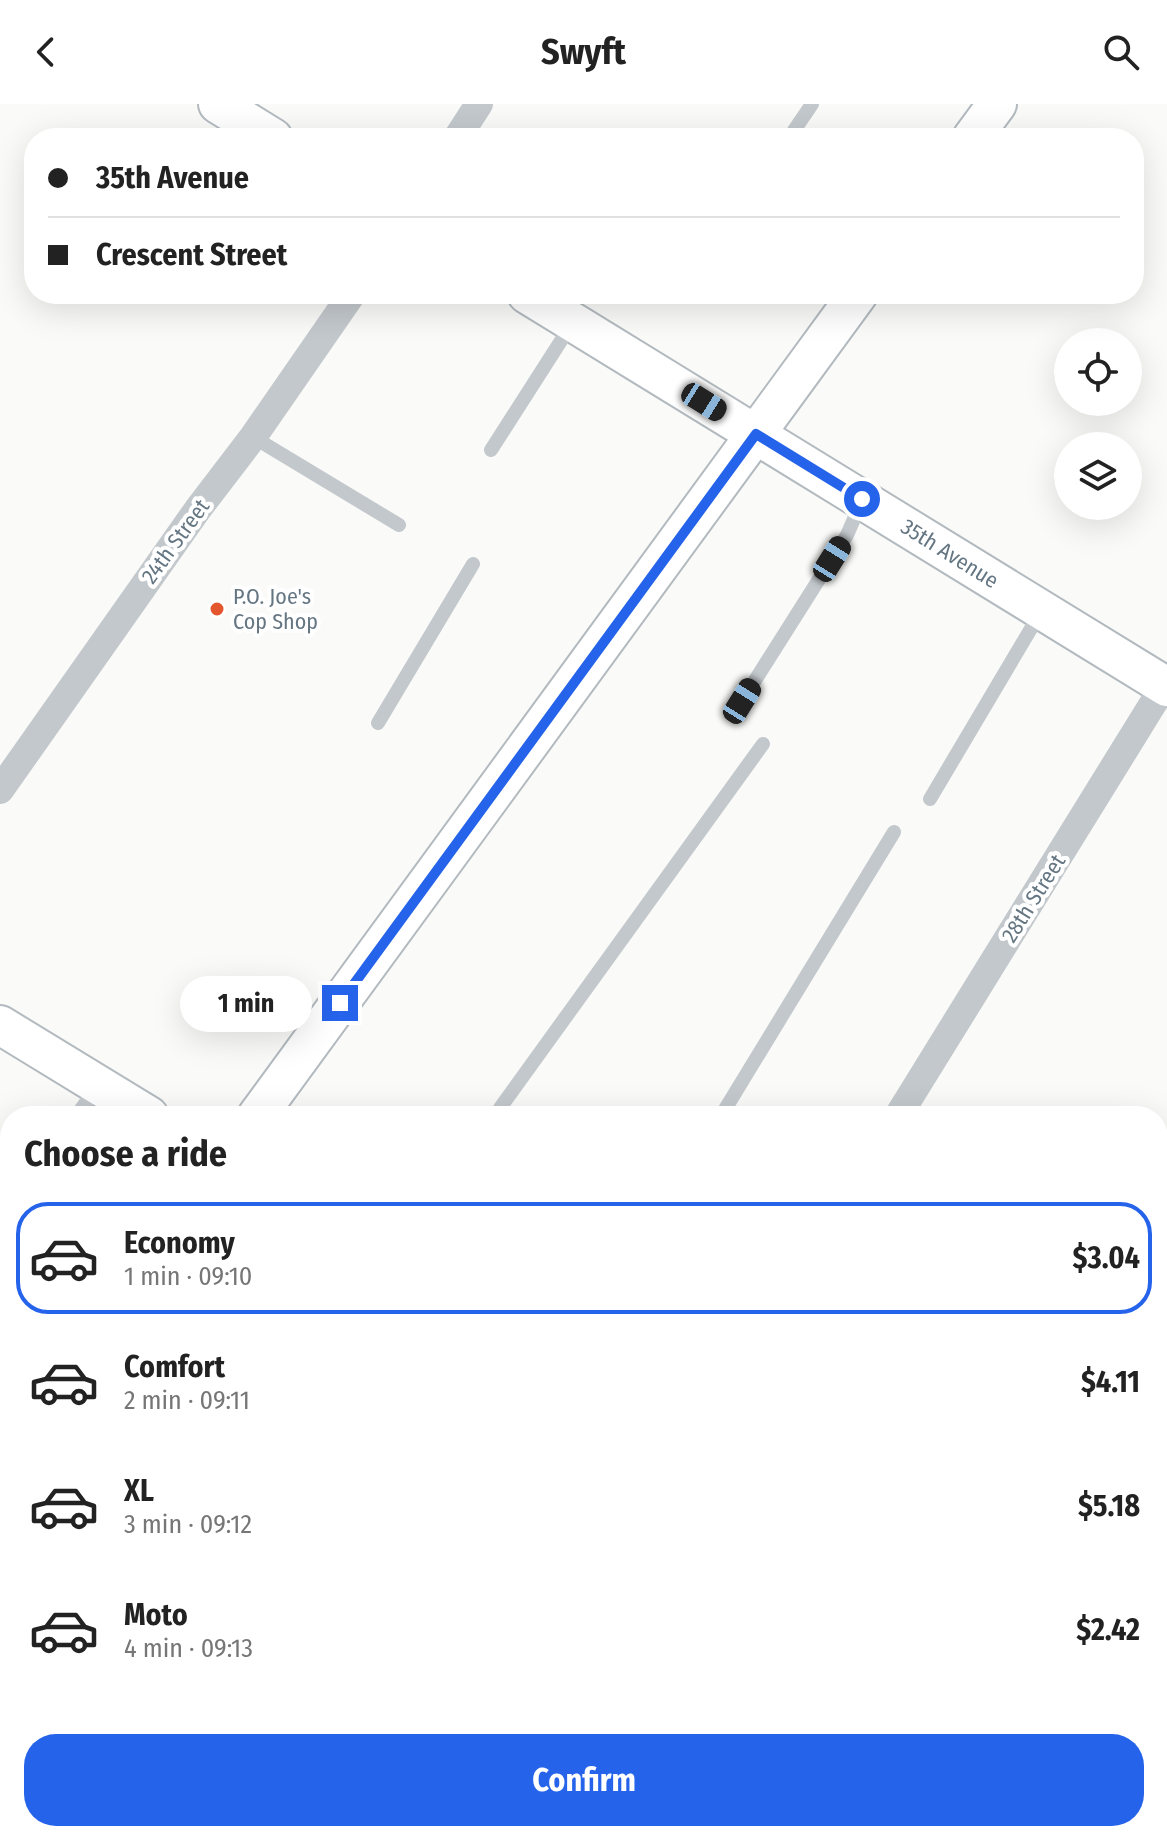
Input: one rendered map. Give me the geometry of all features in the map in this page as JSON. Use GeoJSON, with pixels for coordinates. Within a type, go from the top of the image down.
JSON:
{"type":"FeatureCollection","features":[{"type":"Feature","properties":{"kind":"street"},"geometry":{"type":"LineString","coordinates":[[218,104],[257,128]]}},
{"type":"Feature","properties":{"kind":"street"},"geometry":{"type":"LineString","coordinates":[[463,128],[479,104]]}},
{"type":"Feature","properties":{"kind":"street"},"geometry":{"type":"LineString","coordinates":[[979,128],[997,104]]}},
{"type":"Feature","properties":{"kind":"street","name":"24th Street"},"geometry":{"type":"LineString","coordinates":[[0,790],[345,304]]}},
{"type":"Feature","properties":{"kind":"street","name":"35th Avenue"},"geometry":{"type":"LineString","coordinates":[[543,304],[1166,684]]}},
{"type":"Feature","properties":{"kind":"street"},"geometry":{"type":"LineString","coordinates":[[264,1106],[851,304]]}},
{"type":"Feature","properties":{"kind":"street","name":"28th Street"},"geometry":{"type":"LineString","coordinates":[[904,1106],[1166,684]]}},
{"type":"Feature","properties":{"kind":"street"},"geometry":{"type":"LineString","coordinates":[[0,1025],[133,1106]]}},
{"type":"Feature","properties":{"kind":"lane"},"geometry":{"type":"LineString","coordinates":[[796,128],[812,104]]}},
{"type":"Feature","properties":{"kind":"lane"},"geometry":{"type":"LineString","coordinates":[[491,450],[573,322]]}},
{"type":"Feature","properties":{"kind":"lane"},"geometry":{"type":"LineString","coordinates":[[253,437],[399,525]]}},
{"type":"Feature","properties":{"kind":"lane"},"geometry":{"type":"LineString","coordinates":[[742,701],[847,535],[862,499]]}},
{"type":"Feature","properties":{"kind":"lane"},"geometry":{"type":"LineString","coordinates":[[378,723],[473,564]]}},
{"type":"Feature","properties":{"kind":"lane"},"geometry":{"type":"LineString","coordinates":[[930,799],[1042,610]]}},
{"type":"Feature","properties":{"kind":"lane"},"geometry":{"type":"LineString","coordinates":[[501,1106],[763,744]]}},
{"type":"Feature","properties":{"kind":"lane"},"geometry":{"type":"LineString","coordinates":[[727,1106],[894,832]]}},
{"type":"Feature","properties":{"kind":"lane"},"geometry":{"type":"LineString","coordinates":[[83,1106],[99,1085]]}},
{"type":"Feature","properties":{"kind":"place","name":"P.O. Joe's Cop Shop"},"geometry":{"type":"Point","coordinates":[217,609]}},
{"type":"Feature","properties":{"kind":"route"},"geometry":{"type":"LineString","coordinates":[[340,1003],[756,434],[862,499]]}}]}
